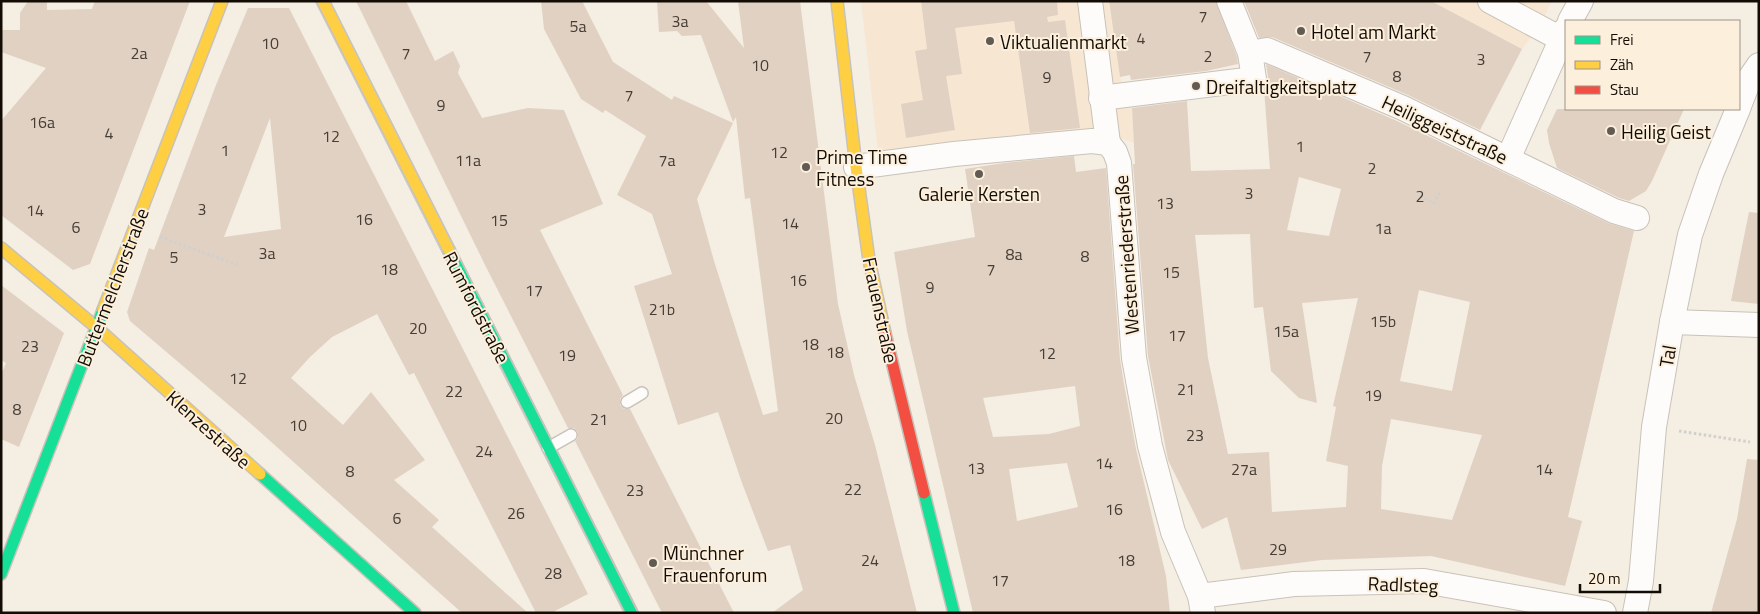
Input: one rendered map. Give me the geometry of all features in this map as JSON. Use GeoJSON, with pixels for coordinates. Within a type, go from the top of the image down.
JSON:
{"type":"FeatureCollection","features":[{"type":"Feature","properties":{"kind":"street","name":"Buttermelcherstraße"},"geometry":{"type":"LineString","coordinates":[[1,574],[222,1]]}},
{"type":"Feature","properties":{"kind":"street","name":"Rumfordstraße"},"geometry":{"type":"LineString","coordinates":[[323,1],[632,613]]}},
{"type":"Feature","properties":{"kind":"street","name":"Frauenstraße"},"geometry":{"type":"LineString","coordinates":[[837,1],[869,260],[885,334],[954,613]]}},
{"type":"Feature","properties":{"kind":"street"},"geometry":{"type":"LineString","coordinates":[[856,167],[954,154],[1092,140],[1108,143],[1090,1]]}},
{"type":"Feature","properties":{"kind":"street"},"geometry":{"type":"LineString","coordinates":[[1102,98],[1254,79],[1250,53],[1229,1]]}},
{"type":"Feature","properties":{"kind":"street"},"geometry":{"type":"LineString","coordinates":[[1490,1],[1565,30]]}},
{"type":"Feature","properties":{"kind":"street"},"geometry":{"type":"LineString","coordinates":[[1571,20],[1581,1]]}},
{"type":"Feature","properties":{"kind":"street"},"geometry":{"type":"LineString","coordinates":[[1508,159],[1565,32]]}},
{"type":"Feature","properties":{"kind":"street","name":"Heiliggeiststraße"},"geometry":{"type":"LineString","coordinates":[[1250,53],[1266,50],[1403,108],[1614,211],[1637,218]]}},
{"type":"Feature","properties":{"kind":"street","name":"Tal"},"geometry":{"type":"LineString","coordinates":[[1740,102],[1750,78],[1759,65]]}},
{"type":"Feature","properties":{"kind":"street","name":"Tal"},"geometry":{"type":"LineString","coordinates":[[1635,613],[1640,581],[1654,427],[1672,322],[1690,235],[1711,174],[1737,110]]}},
{"type":"Feature","properties":{"kind":"street","name":"Westenriederstraße"},"geometry":{"type":"LineString","coordinates":[[1108,143],[1115,152],[1119,163],[1134,358],[1150,446],[1173,532],[1202,604]]}},
{"type":"Feature","properties":{"kind":"street","name":"Klenzestraße"},"geometry":{"type":"LineString","coordinates":[[1,248],[96,327],[415,613]]}},
{"type":"Feature","properties":{"kind":"street"},"geometry":{"type":"LineString","coordinates":[[1672,322],[1759,325]]}},
{"type":"Feature","properties":{"kind":"street","name":"Radlsteg"},"geometry":{"type":"LineString","coordinates":[[1202,604],[1294,584],[1424,581],[1604,613]]}},
{"type":"Feature","properties":{"kind":"lane"},"geometry":{"type":"LineString","coordinates":[[627,402],[642,393]]}},
{"type":"Feature","properties":{"kind":"lane"},"geometry":{"type":"LineString","coordinates":[[548,448],[572,435]]}},
{"type":"Feature","properties":{"kind":"path"},"geometry":{"type":"LineString","coordinates":[[1420,196],[1434,203],[1440,192]]}},
{"type":"Feature","properties":{"kind":"path"},"geometry":{"type":"LineString","coordinates":[[152,234],[238,266]]}},
{"type":"Feature","properties":{"kind":"path"},"geometry":{"type":"LineString","coordinates":[[1654,427],[1750,442]]}},
{"type":"Feature","properties":{"kind":"shaded area","name":"Viktualienmarkt"},"geometry":{"type":"Polygon","coordinates":[[[861,1],[1113,1],[1109,5],[1120,77],[1132,110],[1134,143],[1106,133],[1030,137],[878,152],[861,1]]]}},
{"type":"Feature","properties":{"kind":"shaded area"},"geometry":{"type":"Polygon","coordinates":[[[1431,1],[1552,1],[1539,27],[1522,49],[1431,1]]]}},
{"type":"Feature","properties":{"kind":"building"},"geometry":{"type":"Polygon","coordinates":[[[28,1],[47,1],[47,10],[92,9],[95,1],[190,1],[90,264],[73,270],[1,215],[1,121],[46,68],[1,52],[1,30],[20,30],[20,13],[28,1]]]}},
{"type":"Feature","properties":{"kind":"building"},"geometry":{"type":"Polygon","coordinates":[[[356,1],[406,1],[435,61],[453,51],[460,66],[458,73],[482,118],[528,108],[564,110],[603,204],[540,230],[623,395],[620,399],[620,405],[624,409],[630,409],[734,613],[662,613],[575,441],[578,438],[578,432],[574,428],[568,428],[486,267],[356,1]]]}},
{"type":"Feature","properties":{"kind":"building"},"geometry":{"type":"Polygon","coordinates":[[[541,1],[582,1],[613,62],[672,100],[674,96],[733,123],[697,199],[714,261],[763,415],[778,411],[750,198],[745,199],[736,117],[733,122],[701,35],[682,36],[677,31],[659,32],[657,1],[706,1],[744,48],[738,1],[800,1],[838,304],[854,375],[875,445],[917,613],[772,613],[803,590],[790,545],[768,551],[718,412],[678,425],[634,286],[672,274],[652,214],[617,195],[646,136],[605,110],[603,113],[581,99],[544,29],[541,1]]]}},
{"type":"Feature","properties":{"kind":"building"},"geometry":{"type":"Polygon","coordinates":[[[921,1],[1057,1],[1058,15],[1047,17],[1048,22],[1065,20],[1080,128],[1030,133],[1014,21],[955,28],[962,74],[946,76],[955,130],[906,138],[901,104],[923,100],[915,51],[927,49],[921,1]]]}},
{"type":"Feature","properties":{"kind":"building"},"geometry":{"type":"Polygon","coordinates":[[[1109,1],[1216,1],[1238,64],[1206,71],[1131,80],[1130,75],[1120,77],[1109,1]]]}},
{"type":"Feature","properties":{"kind":"building"},"geometry":{"type":"Polygon","coordinates":[[[1244,1],[1431,1],[1522,49],[1480,130],[1408,95],[1272,37],[1259,38],[1244,1]]]}},
{"type":"Feature","properties":{"kind":"building"},"geometry":{"type":"Polygon","coordinates":[[[248,8],[289,8],[588,594],[551,613],[536,613],[414,373],[409,375],[377,314],[332,337],[291,378],[343,425],[371,392],[425,460],[394,480],[439,520],[432,527],[528,613],[462,613],[250,423],[130,321],[127,312],[149,248],[154,250],[216,85],[248,8]],[[270,118],[224,237],[281,229],[270,118]]]}},
{"type":"Feature","properties":{"kind":"building"},"geometry":{"type":"Polygon","coordinates":[[[1266,64],[1397,121],[1608,223],[1634,231],[1568,517],[1582,521],[1565,586],[1431,556],[1322,560],[1241,570],[1227,517],[1202,529],[1168,460],[1148,356],[1133,164],[1135,164],[1132,108],[1187,101],[1191,171],[1270,169],[1264,88],[1268,77],[1266,64]],[[1299,177],[1287,230],[1329,236],[1341,189],[1299,177]],[[1250,234],[1195,235],[1208,358],[1228,454],[1269,452],[1272,512],[1346,507],[1348,466],[1326,461],[1336,407],[1333,406],[1358,298],[1302,303],[1317,403],[1299,398],[1271,371],[1263,307],[1254,308],[1250,234]],[[1419,290],[1400,381],[1452,391],[1470,302],[1419,290]],[[1391,419],[1382,466],[1381,509],[1452,520],[1482,435],[1391,419]]]}},
{"type":"Feature","properties":{"kind":"building","name":"Heilig Geist"},"geometry":{"type":"Polygon","coordinates":[[[1557,109],[1684,110],[1652,181],[1646,191],[1629,201],[1557,168],[1547,130],[1557,109]]]}},
{"type":"Feature","properties":{"kind":"building"},"geometry":{"type":"Polygon","coordinates":[[[1074,156],[1076,172],[1106,168],[1120,359],[1136,449],[1166,576],[1170,613],[973,613],[907,331],[894,252],[975,237],[965,169],[1074,156]],[[1075,386],[983,398],[993,437],[1049,434],[1080,426],[1075,386]],[[1067,463],[1009,469],[1017,521],[1078,507],[1067,463]]]}},
{"type":"Feature","properties":{"kind":"building"},"geometry":{"type":"Polygon","coordinates":[[[1749,212],[1759,213],[1759,304],[1731,301],[1749,212]]]}},
{"type":"Feature","properties":{"kind":"building"},"geometry":{"type":"Polygon","coordinates":[[[1,285],[64,333],[19,447],[1,439],[1,375],[6,363],[1,360],[1,285]]]}},
{"type":"Feature","properties":{"kind":"building"},"geometry":{"type":"Polygon","coordinates":[[[1747,459],[1759,460],[1759,613],[1711,613],[1737,519],[1747,459]]]}},
{"type":"Feature","properties":{"kind":"tram line"},"geometry":{"type":"LineString","coordinates":[[315,1],[624,613]]}},
{"type":"Feature","properties":{"kind":"tram line"},"geometry":{"type":"LineString","coordinates":[[330,1],[638,613]]}},
{"type":"Feature","properties":{"kind":"traffic: fast"},"geometry":{"type":"LineString","coordinates":[[449,250],[632,613]]}},
{"type":"Feature","properties":{"kind":"traffic: fast"},"geometry":{"type":"LineString","coordinates":[[1,574],[103,310]]}},
{"type":"Feature","properties":{"kind":"traffic: fast"},"geometry":{"type":"LineString","coordinates":[[260,474],[415,613]]}},
{"type":"Feature","properties":{"kind":"traffic: fast"},"geometry":{"type":"LineString","coordinates":[[924,493],[954,613]]}},
{"type":"Feature","properties":{"kind":"traffic: slow"},"geometry":{"type":"LineString","coordinates":[[103,310],[222,1]]}},
{"type":"Feature","properties":{"kind":"traffic: slow"},"geometry":{"type":"LineString","coordinates":[[323,1],[449,250]]}},
{"type":"Feature","properties":{"kind":"traffic: slow"},"geometry":{"type":"LineString","coordinates":[[837,1],[869,260],[885,333]]}},
{"type":"Feature","properties":{"kind":"traffic: slow"},"geometry":{"type":"LineString","coordinates":[[1,248],[96,327],[260,474]]}},
{"type":"Feature","properties":{"kind":"traffic: jam"},"geometry":{"type":"LineString","coordinates":[[885,333],[924,493]]}},
{"type":"Feature","properties":{"kind":"place","name":"Hotel am Markt"},"geometry":{"type":"Point","coordinates":[1301,31]}},
{"type":"Feature","properties":{"kind":"place","name":"Viktualienmarkt"},"geometry":{"type":"Point","coordinates":[990,41]}},
{"type":"Feature","properties":{"kind":"place","name":"Dreifaltigkeitsplatz"},"geometry":{"type":"Point","coordinates":[1196,86]}},
{"type":"Feature","properties":{"kind":"place","name":"Heilig Geist"},"geometry":{"type":"Point","coordinates":[1611,131]}},
{"type":"Feature","properties":{"kind":"place","name":"Prime Time Fitness"},"geometry":{"type":"Point","coordinates":[806,167]}},
{"type":"Feature","properties":{"kind":"place","name":"Galerie Kersten"},"geometry":{"type":"Point","coordinates":[979,174]}},
{"type":"Feature","properties":{"kind":"place","name":"Münchner Frauenforum"},"geometry":{"type":"Point","coordinates":[653,563]}}]}
